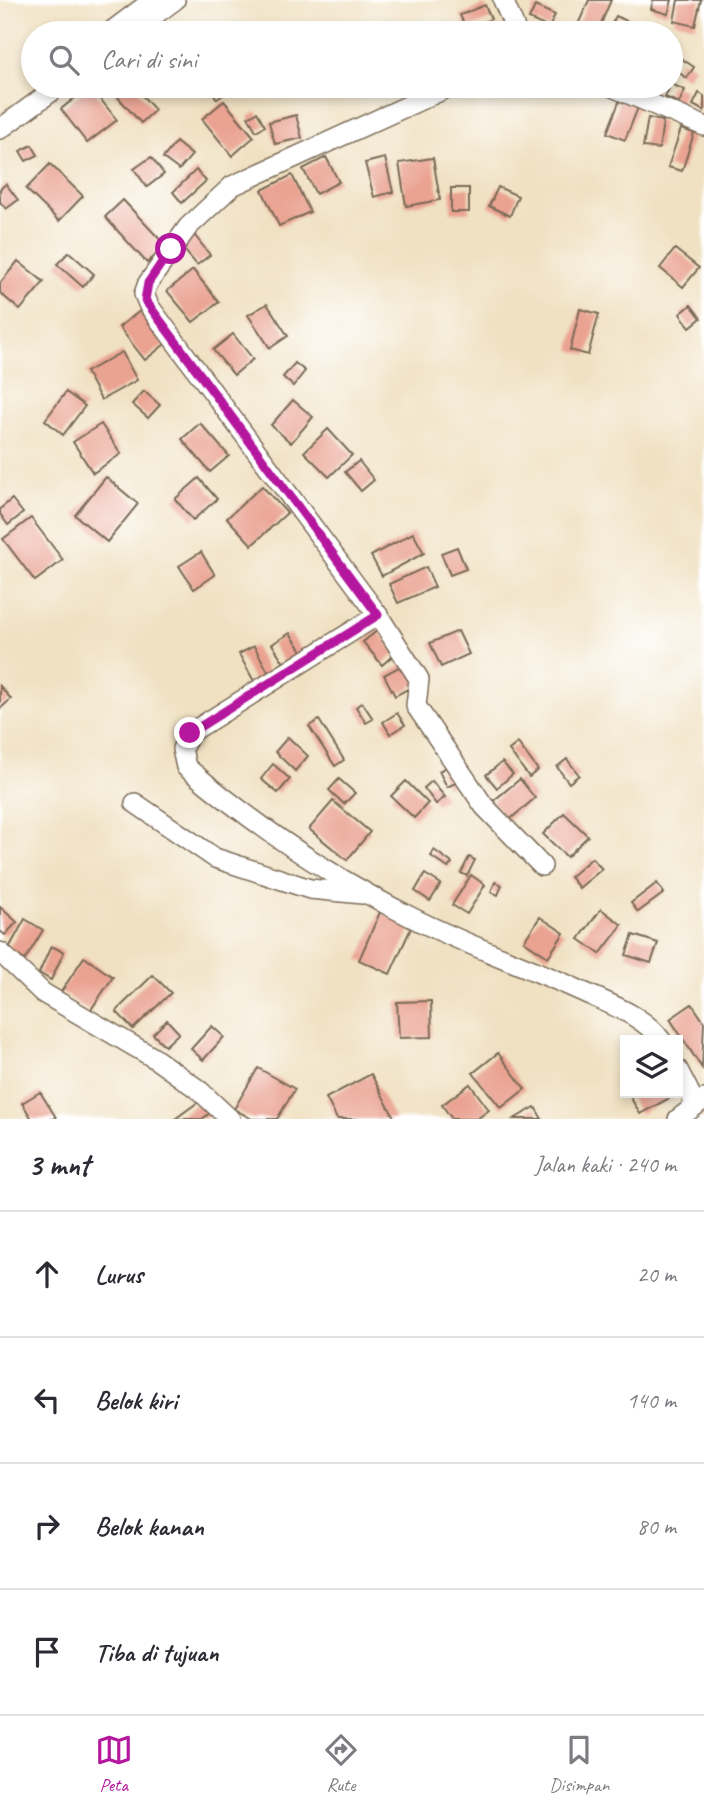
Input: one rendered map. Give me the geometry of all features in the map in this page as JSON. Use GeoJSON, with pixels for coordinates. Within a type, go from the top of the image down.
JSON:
{"type":"FeatureCollection","features":[{"type":"Feature","properties":{"kind":"street"},"geometry":{"type":"LineString","coordinates":[[125,21],[153,0]]}},
{"type":"Feature","properties":{"kind":"street"},"geometry":{"type":"LineString","coordinates":[[146,21],[175,0]]}},
{"type":"Feature","properties":{"kind":"street"},"geometry":{"type":"LineString","coordinates":[[503,0],[512,21]]}},
{"type":"Feature","properties":{"kind":"street"},"geometry":{"type":"LineString","coordinates":[[0,113],[21,98]]}},
{"type":"Feature","properties":{"kind":"street"},"geometry":{"type":"LineString","coordinates":[[0,129],[43,98]]}},
{"type":"Feature","properties":{"kind":"street"},"geometry":{"type":"LineString","coordinates":[[425,98],[232,186],[201,212],[144,290],[149,306],[378,615],[419,678],[414,701],[420,712],[484,806],[542,866]]}},
{"type":"Feature","properties":{"kind":"street"},"geometry":{"type":"LineString","coordinates":[[638,98],[704,126]]}},
{"type":"Feature","properties":{"kind":"street"},"geometry":{"type":"LineString","coordinates":[[378,615],[190,733],[182,748],[186,767],[289,845],[367,894],[434,929],[502,955],[617,1007],[642,1021],[656,1035]]}},
{"type":"Feature","properties":{"kind":"street"},"geometry":{"type":"LineString","coordinates":[[135,803],[215,858],[310,889],[367,894]]}},
{"type":"Feature","properties":{"kind":"street"},"geometry":{"type":"LineString","coordinates":[[0,952],[43,993],[154,1058],[199,1090],[230,1119]]}},
{"type":"Feature","properties":{"kind":"street"},"geometry":{"type":"LineString","coordinates":[[678,1119],[700,1102],[683,1077]]}},
{"type":"Feature","properties":{"kind":"building"},"geometry":{"type":"Polygon","coordinates":[[[589,0],[611,0],[602,21],[580,21],[589,0]]]}},
{"type":"Feature","properties":{"kind":"building"},"geometry":{"type":"Polygon","coordinates":[[[653,0],[672,0],[668,14],[651,9],[653,0]]]}},
{"type":"Feature","properties":{"kind":"building"},"geometry":{"type":"Polygon","coordinates":[[[678,0],[701,0],[695,26],[674,21],[678,0]]]}},
{"type":"Feature","properties":{"kind":"building"},"geometry":{"type":"Polygon","coordinates":[[[485,5],[491,19],[463,21],[460,15],[485,5]]]}},
{"type":"Feature","properties":{"kind":"building"},"geometry":{"type":"Polygon","coordinates":[[[535,6],[555,15],[552,21],[529,19],[535,6]]]}},
{"type":"Feature","properties":{"kind":"building"},"geometry":{"type":"Polygon","coordinates":[[[616,16],[627,21],[613,21],[616,16]]]}},
{"type":"Feature","properties":{"kind":"building"},"geometry":{"type":"Polygon","coordinates":[[[683,60],[694,67],[687,78],[683,75],[683,60]]]}},
{"type":"Feature","properties":{"kind":"building"},"geometry":{"type":"Polygon","coordinates":[[[699,93],[704,96],[704,111],[693,105],[699,93]]]}},
{"type":"Feature","properties":{"kind":"building"},"geometry":{"type":"Polygon","coordinates":[[[75,98],[100,98],[117,120],[87,143],[61,109],[75,98]]]}},
{"type":"Feature","properties":{"kind":"building"},"geometry":{"type":"Polygon","coordinates":[[[119,98],[144,98],[155,110],[141,123],[119,98]]]}},
{"type":"Feature","properties":{"kind":"building"},"geometry":{"type":"Polygon","coordinates":[[[621,98],[639,105],[625,140],[607,133],[621,98]]]}},
{"type":"Feature","properties":{"kind":"building"},"geometry":{"type":"Polygon","coordinates":[[[667,98],[681,98],[679,103],[667,98]]]}},
{"type":"Feature","properties":{"kind":"building"},"geometry":{"type":"Polygon","coordinates":[[[224,101],[254,137],[232,156],[202,119],[224,101]]]}},
{"type":"Feature","properties":{"kind":"building"},"geometry":{"type":"Polygon","coordinates":[[[257,112],[265,126],[256,131],[248,117],[257,112]]]}},
{"type":"Feature","properties":{"kind":"building"},"geometry":{"type":"Polygon","coordinates":[[[296,115],[302,138],[275,144],[269,122],[296,115]]]}},
{"type":"Feature","properties":{"kind":"building"},"geometry":{"type":"Polygon","coordinates":[[[648,118],[663,121],[659,149],[643,147],[648,118]]]}},
{"type":"Feature","properties":{"kind":"building"},"geometry":{"type":"Polygon","coordinates":[[[681,129],[694,133],[682,171],[668,167],[681,129]]]}},
{"type":"Feature","properties":{"kind":"building"},"geometry":{"type":"Polygon","coordinates":[[[176,142],[192,155],[179,170],[163,158],[176,142]]]}},
{"type":"Feature","properties":{"kind":"building"},"geometry":{"type":"Polygon","coordinates":[[[32,145],[38,155],[26,161],[20,151],[32,145]]]}},
{"type":"Feature","properties":{"kind":"building"},"geometry":{"type":"Polygon","coordinates":[[[151,157],[164,174],[147,187],[134,169],[151,157]]]}},
{"type":"Feature","properties":{"kind":"building"},"geometry":{"type":"Polygon","coordinates":[[[326,157],[339,182],[316,194],[303,169],[326,157]]]}},
{"type":"Feature","properties":{"kind":"building"},"geometry":{"type":"Polygon","coordinates":[[[385,158],[393,192],[374,197],[365,163],[385,158]]]}},
{"type":"Feature","properties":{"kind":"building"},"geometry":{"type":"Polygon","coordinates":[[[433,158],[440,200],[406,206],[399,163],[433,158]]]}},
{"type":"Feature","properties":{"kind":"building"},"geometry":{"type":"Polygon","coordinates":[[[50,164],[83,196],[59,221],[26,189],[50,164]]]}},
{"type":"Feature","properties":{"kind":"building"},"geometry":{"type":"Polygon","coordinates":[[[196,170],[206,181],[182,203],[173,192],[196,170]]]}},
{"type":"Feature","properties":{"kind":"building"},"geometry":{"type":"Polygon","coordinates":[[[292,175],[310,212],[279,226],[262,190],[292,175]]]}},
{"type":"Feature","properties":{"kind":"building"},"geometry":{"type":"Polygon","coordinates":[[[6,184],[18,200],[6,209],[0,202],[0,189],[6,184]]]}},
{"type":"Feature","properties":{"kind":"building"},"geometry":{"type":"Polygon","coordinates":[[[498,187],[518,196],[510,216],[489,206],[498,187]]]}},
{"type":"Feature","properties":{"kind":"building"},"geometry":{"type":"Polygon","coordinates":[[[451,188],[469,188],[469,212],[451,212],[451,188]]]}},
{"type":"Feature","properties":{"kind":"building"},"geometry":{"type":"Polygon","coordinates":[[[123,200],[166,246],[147,263],[105,217],[123,200]]]}},
{"type":"Feature","properties":{"kind":"building"},"geometry":{"type":"Polygon","coordinates":[[[192,232],[210,255],[197,265],[178,243],[192,232]]]}},
{"type":"Feature","properties":{"kind":"building"},"geometry":{"type":"Polygon","coordinates":[[[675,249],[699,268],[683,287],[660,268],[675,249]]]}},
{"type":"Feature","properties":{"kind":"building"},"geometry":{"type":"Polygon","coordinates":[[[69,252],[94,274],[83,287],[57,264],[69,252]]]}},
{"type":"Feature","properties":{"kind":"building"},"geometry":{"type":"Polygon","coordinates":[[[18,261],[44,282],[20,310],[0,293],[0,283],[18,261]]]}},
{"type":"Feature","properties":{"kind":"building"},"geometry":{"type":"Polygon","coordinates":[[[193,270],[219,302],[193,322],[167,291],[193,270]]]}},
{"type":"Feature","properties":{"kind":"building"},"geometry":{"type":"Polygon","coordinates":[[[267,304],[288,336],[270,348],[248,315],[267,304]]]}},
{"type":"Feature","properties":{"kind":"building"},"geometry":{"type":"Polygon","coordinates":[[[691,305],[701,318],[690,327],[680,314],[691,305]]]}},
{"type":"Feature","properties":{"kind":"building"},"geometry":{"type":"Polygon","coordinates":[[[580,309],[599,314],[588,355],[570,350],[580,309]]]}},
{"type":"Feature","properties":{"kind":"building"},"geometry":{"type":"Polygon","coordinates":[[[140,311],[165,344],[145,360],[119,327],[140,311]]]}},
{"type":"Feature","properties":{"kind":"building"},"geometry":{"type":"Polygon","coordinates":[[[233,334],[253,359],[234,375],[213,350],[233,334]]]}},
{"type":"Feature","properties":{"kind":"building"},"geometry":{"type":"Polygon","coordinates":[[[122,352],[137,380],[101,400],[86,372],[122,352]]]}},
{"type":"Feature","properties":{"kind":"building"},"geometry":{"type":"Polygon","coordinates":[[[295,363],[305,371],[293,386],[283,377],[295,363]]]}},
{"type":"Feature","properties":{"kind":"building"},"geometry":{"type":"Polygon","coordinates":[[[144,391],[160,405],[148,418],[132,404],[144,391]]]}},
{"type":"Feature","properties":{"kind":"building"},"geometry":{"type":"Polygon","coordinates":[[[66,392],[85,406],[63,435],[45,420],[66,392]]]}},
{"type":"Feature","properties":{"kind":"building"},"geometry":{"type":"Polygon","coordinates":[[[293,400],[313,417],[291,443],[271,425],[293,400]]]}},
{"type":"Feature","properties":{"kind":"building"},"geometry":{"type":"Polygon","coordinates":[[[200,423],[229,456],[210,472],[182,439],[200,423]]]}},
{"type":"Feature","properties":{"kind":"building"},"geometry":{"type":"Polygon","coordinates":[[[101,424],[121,454],[93,473],[73,442],[101,424]]]}},
{"type":"Feature","properties":{"kind":"building"},"geometry":{"type":"Polygon","coordinates":[[[328,429],[352,455],[329,477],[304,452],[328,429]]]}},
{"type":"Feature","properties":{"kind":"building"},"geometry":{"type":"Polygon","coordinates":[[[359,461],[374,480],[361,491],[345,472],[359,461]]]}},
{"type":"Feature","properties":{"kind":"building"},"geometry":{"type":"Polygon","coordinates":[[[106,477],[138,504],[107,542],[75,515],[106,477]]]}},
{"type":"Feature","properties":{"kind":"building"},"geometry":{"type":"Polygon","coordinates":[[[199,478],[217,499],[193,520],[175,499],[199,478]]]}},
{"type":"Feature","properties":{"kind":"building"},"geometry":{"type":"Polygon","coordinates":[[[262,486],[287,513],[252,545],[227,518],[262,486]]]}},
{"type":"Feature","properties":{"kind":"building"},"geometry":{"type":"Polygon","coordinates":[[[12,499],[23,513],[8,525],[0,514],[0,509],[12,499]]]}},
{"type":"Feature","properties":{"kind":"building"},"geometry":{"type":"Polygon","coordinates":[[[31,518],[63,560],[35,581],[3,539],[31,518]]]}},
{"type":"Feature","properties":{"kind":"building"},"geometry":{"type":"Polygon","coordinates":[[[413,533],[424,553],[382,576],[371,556],[413,533]]]}},
{"type":"Feature","properties":{"kind":"building"},"geometry":{"type":"Polygon","coordinates":[[[457,547],[466,569],[450,575],[441,553],[457,547]]]}},
{"type":"Feature","properties":{"kind":"building"},"geometry":{"type":"Polygon","coordinates":[[[201,552],[215,575],[194,589],[179,566],[201,552]]]}},
{"type":"Feature","properties":{"kind":"building"},"geometry":{"type":"Polygon","coordinates":[[[426,567],[435,587],[398,603],[389,584],[426,567]]]}},
{"type":"Feature","properties":{"kind":"building"},"geometry":{"type":"Polygon","coordinates":[[[378,630],[396,653],[382,665],[363,642],[378,630]]]}},
{"type":"Feature","properties":{"kind":"building"},"geometry":{"type":"Polygon","coordinates":[[[458,631],[469,654],[441,667],[430,643],[458,631]]]}},
{"type":"Feature","properties":{"kind":"building"},"geometry":{"type":"Polygon","coordinates":[[[290,633],[304,654],[286,666],[272,644],[290,633]]]}},
{"type":"Feature","properties":{"kind":"building"},"geometry":{"type":"Polygon","coordinates":[[[254,646],[271,677],[256,685],[239,654],[254,646]]]}},
{"type":"Feature","properties":{"kind":"building"},"geometry":{"type":"Polygon","coordinates":[[[408,662],[419,683],[395,696],[384,675],[408,662]]]}},
{"type":"Feature","properties":{"kind":"building"},"geometry":{"type":"Polygon","coordinates":[[[0,686],[11,699],[0,709],[0,686]]]}},
{"type":"Feature","properties":{"kind":"building"},"geometry":{"type":"Polygon","coordinates":[[[362,702],[373,719],[366,723],[356,707],[362,702]]]}},
{"type":"Feature","properties":{"kind":"building"},"geometry":{"type":"Polygon","coordinates":[[[397,713],[405,725],[390,734],[383,722],[397,713]]]}},
{"type":"Feature","properties":{"kind":"building"},"geometry":{"type":"Polygon","coordinates":[[[319,720],[344,760],[335,766],[309,726],[319,720]]]}},
{"type":"Feature","properties":{"kind":"building"},"geometry":{"type":"Polygon","coordinates":[[[288,737],[308,756],[295,771],[275,752],[288,737]]]}},
{"type":"Feature","properties":{"kind":"building"},"geometry":{"type":"Polygon","coordinates":[[[518,743],[538,770],[529,777],[509,750],[518,743]]]}},
{"type":"Feature","properties":{"kind":"building"},"geometry":{"type":"Polygon","coordinates":[[[567,759],[579,775],[569,783],[557,767],[567,759]]]}},
{"type":"Feature","properties":{"kind":"building"},"geometry":{"type":"Polygon","coordinates":[[[502,762],[513,774],[497,788],[486,775],[502,762]]]}},
{"type":"Feature","properties":{"kind":"building"},"geometry":{"type":"Polygon","coordinates":[[[273,764],[290,779],[278,793],[261,779],[273,764]]]}},
{"type":"Feature","properties":{"kind":"building"},"geometry":{"type":"Polygon","coordinates":[[[452,764],[460,781],[447,787],[439,771],[452,764]]]}},
{"type":"Feature","properties":{"kind":"building"},"geometry":{"type":"Polygon","coordinates":[[[339,779],[355,793],[344,804],[329,790],[339,779]]]}},
{"type":"Feature","properties":{"kind":"building"},"geometry":{"type":"Polygon","coordinates":[[[520,779],[535,798],[508,821],[492,802],[520,779]]]}},
{"type":"Feature","properties":{"kind":"building"},"geometry":{"type":"Polygon","coordinates":[[[406,781],[428,803],[414,818],[391,796],[406,781]]]}},
{"type":"Feature","properties":{"kind":"building"},"geometry":{"type":"Polygon","coordinates":[[[432,781],[445,797],[436,804],[424,788],[432,781]]]}},
{"type":"Feature","properties":{"kind":"building"},"geometry":{"type":"Polygon","coordinates":[[[333,801],[370,832],[347,860],[309,829],[333,801]]]}},
{"type":"Feature","properties":{"kind":"building"},"geometry":{"type":"Polygon","coordinates":[[[564,813],[588,836],[567,857],[543,834],[564,813]]]}},
{"type":"Feature","properties":{"kind":"building"},"geometry":{"type":"Polygon","coordinates":[[[434,850],[452,863],[448,868],[431,856],[434,850]]]}},
{"type":"Feature","properties":{"kind":"building"},"geometry":{"type":"Polygon","coordinates":[[[469,857],[475,860],[467,876],[461,873],[469,857]]]}},
{"type":"Feature","properties":{"kind":"building"},"geometry":{"type":"Polygon","coordinates":[[[592,858],[602,869],[579,888],[570,877],[592,858]]]}},
{"type":"Feature","properties":{"kind":"building"},"geometry":{"type":"Polygon","coordinates":[[[425,874],[441,884],[430,901],[415,891],[425,874]]]}},
{"type":"Feature","properties":{"kind":"building"},"geometry":{"type":"Polygon","coordinates":[[[471,875],[485,885],[467,914],[452,905],[471,875]]]}},
{"type":"Feature","properties":{"kind":"building"},"geometry":{"type":"Polygon","coordinates":[[[495,882],[502,885],[498,895],[491,892],[495,882]]]}},
{"type":"Feature","properties":{"kind":"building"},"geometry":{"type":"Polygon","coordinates":[[[657,883],[664,893],[638,912],[631,903],[657,883]]]}},
{"type":"Feature","properties":{"kind":"building"},"geometry":{"type":"Polygon","coordinates":[[[0,907],[17,922],[5,935],[0,931],[0,907]]]}},
{"type":"Feature","properties":{"kind":"building"},"geometry":{"type":"Polygon","coordinates":[[[601,909],[622,925],[600,954],[579,939],[601,909]]]}},
{"type":"Feature","properties":{"kind":"building"},"geometry":{"type":"Polygon","coordinates":[[[380,912],[412,926],[390,974],[359,960],[380,912]]]}},
{"type":"Feature","properties":{"kind":"building"},"geometry":{"type":"Polygon","coordinates":[[[540,917],[564,933],[548,957],[524,941],[540,917]]]}},
{"type":"Feature","properties":{"kind":"building"},"geometry":{"type":"Polygon","coordinates":[[[25,919],[43,930],[25,960],[8,950],[25,919]]]}},
{"type":"Feature","properties":{"kind":"building"},"geometry":{"type":"Polygon","coordinates":[[[633,935],[658,943],[651,963],[626,955],[633,935]]]}},
{"type":"Feature","properties":{"kind":"building"},"geometry":{"type":"Polygon","coordinates":[[[51,946],[64,952],[51,980],[39,973],[51,946]]]}},
{"type":"Feature","properties":{"kind":"building"},"geometry":{"type":"Polygon","coordinates":[[[84,957],[113,977],[90,1011],[61,992],[84,957]]]}},
{"type":"Feature","properties":{"kind":"building"},"geometry":{"type":"Polygon","coordinates":[[[153,975],[171,993],[133,1029],[116,1011],[153,975]]]}},
{"type":"Feature","properties":{"kind":"building"},"geometry":{"type":"Polygon","coordinates":[[[431,1001],[432,1037],[399,1038],[397,1002],[431,1001]]]}},
{"type":"Feature","properties":{"kind":"building"},"geometry":{"type":"Polygon","coordinates":[[[692,1004],[704,1022],[702,1068],[683,1035],[670,1019],[692,1004]]]}},
{"type":"Feature","properties":{"kind":"building"},"geometry":{"type":"Polygon","coordinates":[[[167,1020],[179,1033],[165,1046],[153,1034],[167,1020]]]}},
{"type":"Feature","properties":{"kind":"building"},"geometry":{"type":"Polygon","coordinates":[[[212,1026],[224,1037],[203,1060],[191,1049],[212,1026]]]}},
{"type":"Feature","properties":{"kind":"building"},"geometry":{"type":"Polygon","coordinates":[[[498,1053],[525,1089],[501,1108],[473,1073],[498,1053]]]}},
{"type":"Feature","properties":{"kind":"building"},"geometry":{"type":"Polygon","coordinates":[[[258,1068],[295,1089],[277,1119],[252,1119],[234,1109],[258,1068]]]}},
{"type":"Feature","properties":{"kind":"building"},"geometry":{"type":"Polygon","coordinates":[[[371,1074],[395,1119],[337,1119],[326,1098],[371,1074]]]}},
{"type":"Feature","properties":{"kind":"building"},"geometry":{"type":"Polygon","coordinates":[[[470,1084],[489,1110],[477,1119],[452,1119],[442,1105],[470,1084]]]}},
{"type":"Feature","properties":{"kind":"building"},"geometry":{"type":"Polygon","coordinates":[[[40,1092],[57,1119],[32,1119],[22,1103],[40,1092]]]}},
{"type":"Feature","properties":{"kind":"building"},"geometry":{"type":"Polygon","coordinates":[[[631,1098],[670,1098],[640,1114],[631,1098]]]}},
{"type":"Feature","properties":{"kind":"building"},"geometry":{"type":"Polygon","coordinates":[[[201,1100],[210,1113],[202,1119],[175,1119],[201,1100]]]}},
{"type":"Feature","properties":{"kind":"building"},"geometry":{"type":"Polygon","coordinates":[[[535,1107],[542,1119],[514,1119],[535,1107]]]}},
{"type":"Feature","properties":{"kind":"route"},"geometry":{"type":"LineString","coordinates":[[171,249],[144,290],[145,300],[378,615],[190,733]]}}]}
